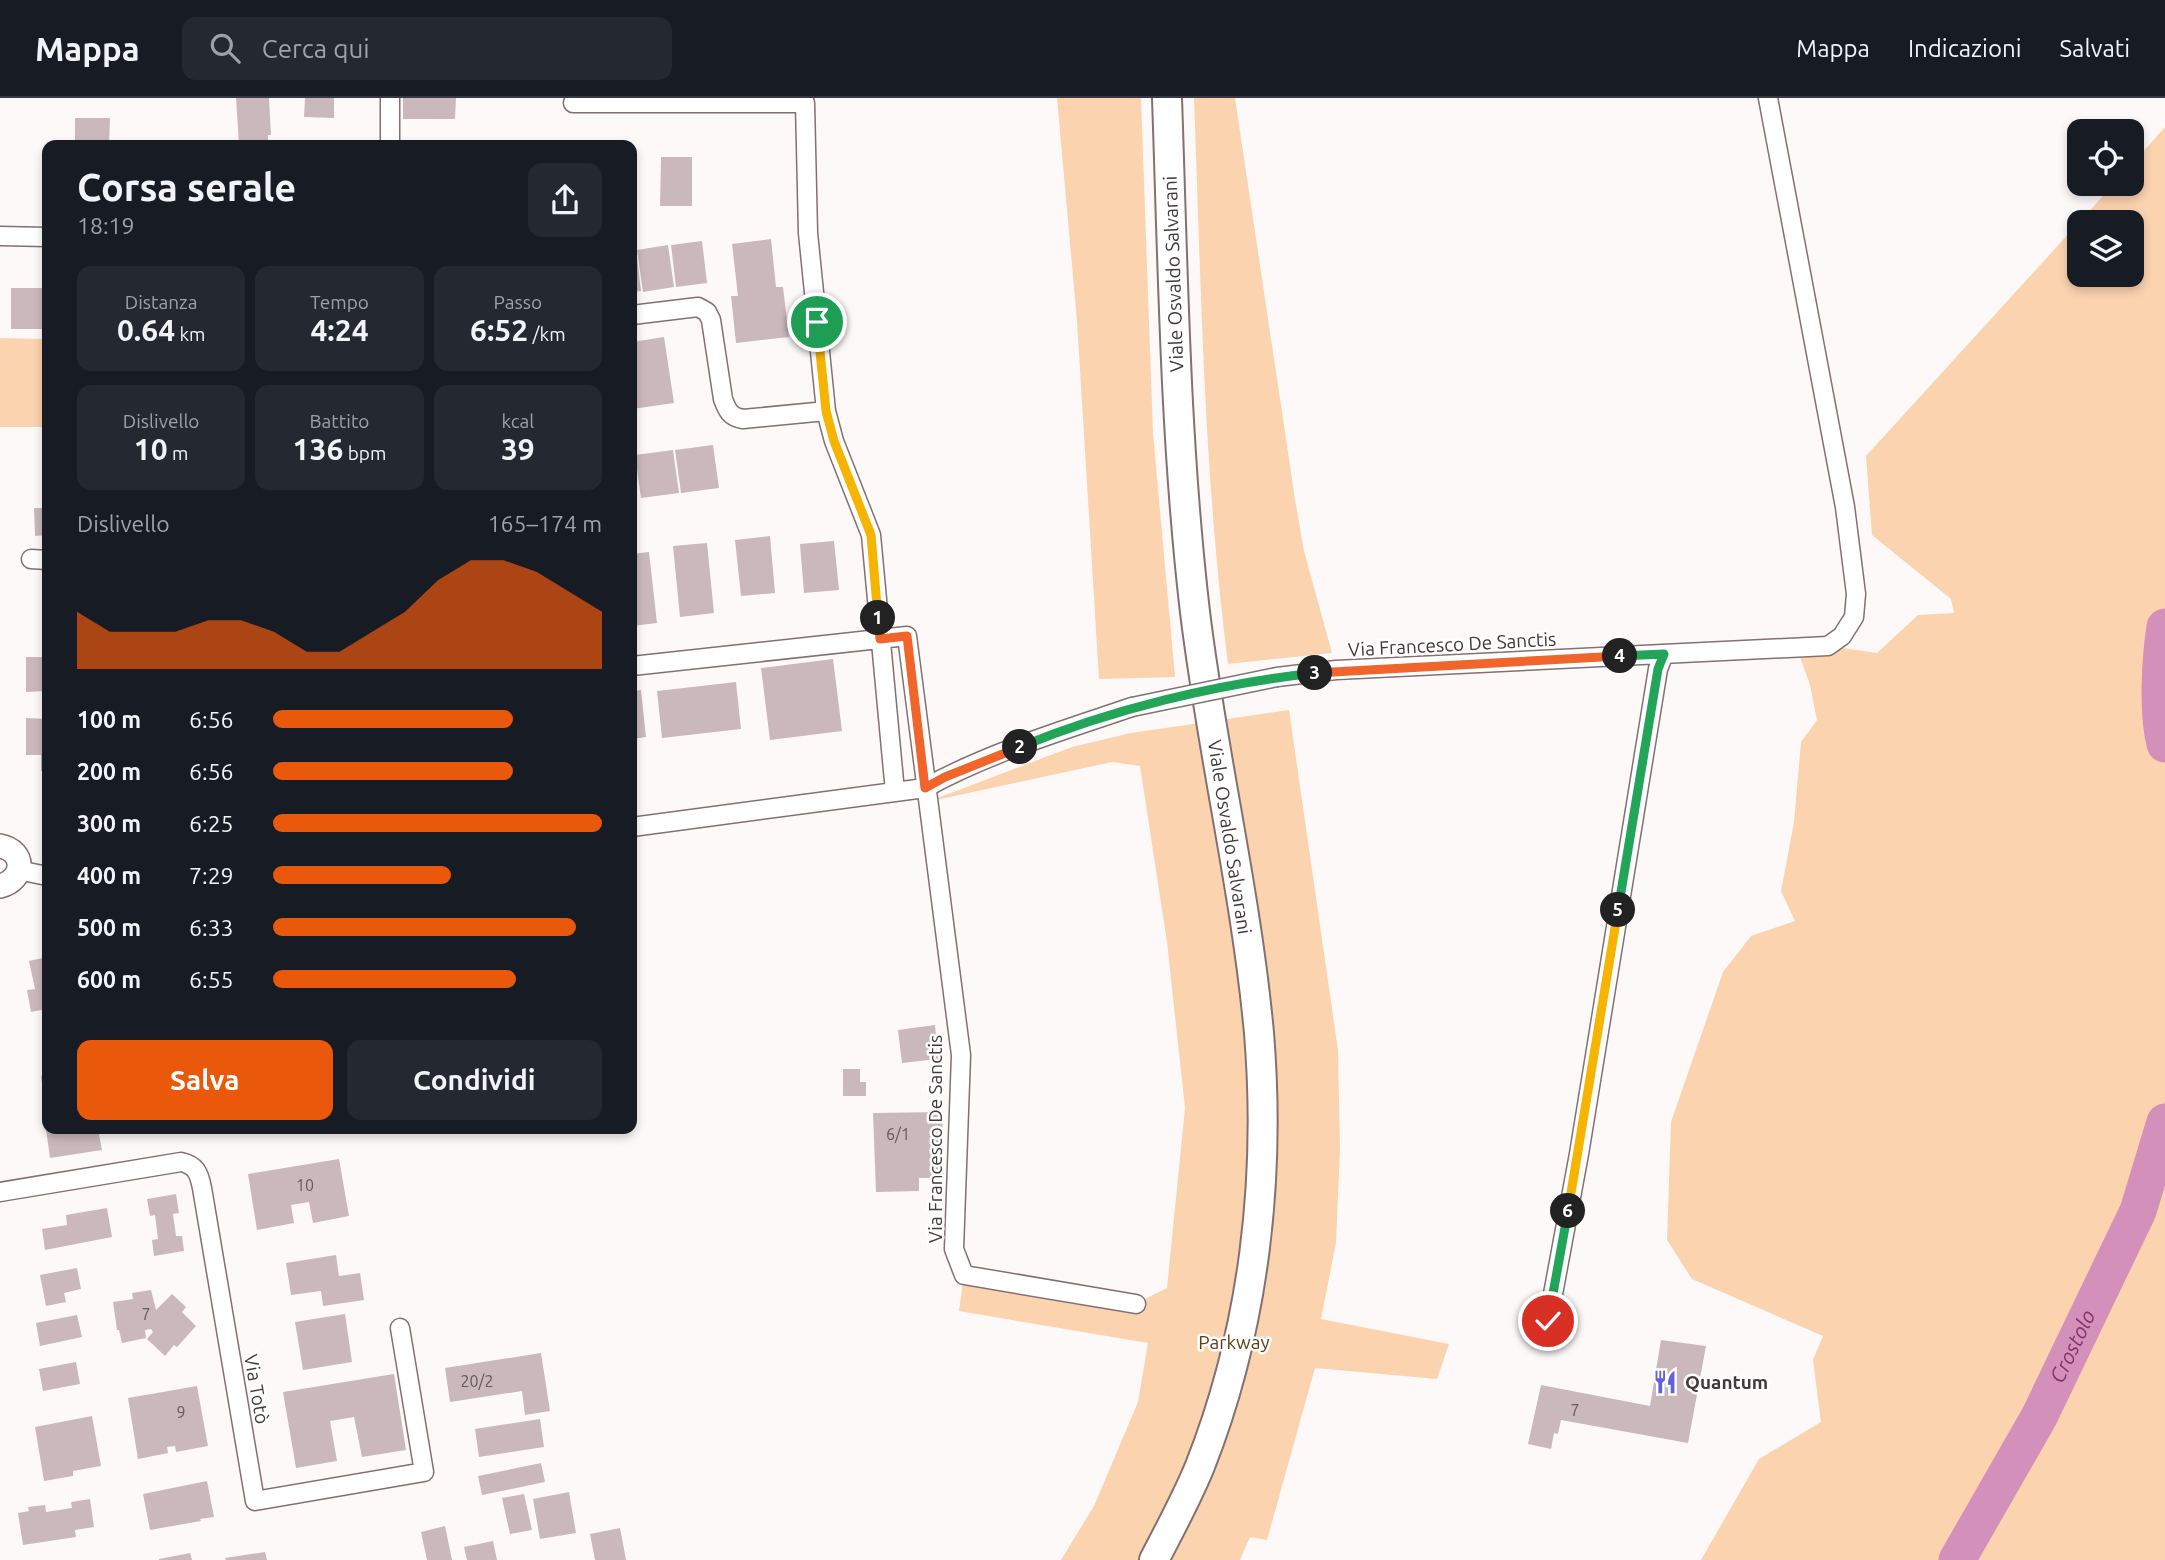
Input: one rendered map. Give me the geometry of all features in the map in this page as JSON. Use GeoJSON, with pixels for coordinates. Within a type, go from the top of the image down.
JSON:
{"type":"FeatureCollection","features":[{"type":"Feature","properties":{"kind":"main road","name":"Viale Osvaldo Salvarani"},"geometry":{"type":"LineString","coordinates":[[1154,1560],[1200,1466],[1234,1360],[1248,1299],[1256,1239],[1263,1141],[1260,1056],[1250,958],[1201,659],[1189,555],[1179,411],[1167,98]]}},
{"type":"Feature","properties":{"kind":"street"},"geometry":{"type":"LineString","coordinates":[[390,98],[390,140]]}},
{"type":"Feature","properties":{"kind":"street","name":"Via Francesco De Sanctis"},"geometry":{"type":"LineString","coordinates":[[637,826],[925,788],[945,777],[1050,734],[1132,707],[1277,677],[1336,670],[1828,646],[1842,636],[1854,617],[1856,594],[1845,507],[1768,98]]}},
{"type":"Feature","properties":{"kind":"street"},"geometry":{"type":"LineString","coordinates":[[573,103],[804,103],[808,233],[826,411],[834,441],[871,535],[895,792]]}},
{"type":"Feature","properties":{"kind":"street"},"geometry":{"type":"LineString","coordinates":[[0,236],[42,237]]}},
{"type":"Feature","properties":{"kind":"street"},"geometry":{"type":"LineString","coordinates":[[637,314],[698,307],[707,312],[711,320],[723,399],[727,411],[735,417],[743,419],[826,411]]}},
{"type":"Feature","properties":{"kind":"street"},"geometry":{"type":"LineString","coordinates":[[637,665],[907,636],[925,788]]}},
{"type":"Feature","properties":{"kind":"street"},"geometry":{"type":"LineString","coordinates":[[1548,1321],[1579,1154],[1658,669],[1664,654]]}},
{"type":"Feature","properties":{"kind":"street","name":"Via Francesco De Sanctis"},"geometry":{"type":"LineString","coordinates":[[925,788],[961,1055],[954,1249],[964,1275],[1136,1304]]}},
{"type":"Feature","properties":{"kind":"street"},"geometry":{"type":"LineString","coordinates":[[0,846],[10,849],[18,860],[18,870],[14,878],[0,886]]}},
{"type":"Feature","properties":{"kind":"street"},"geometry":{"type":"LineString","coordinates":[[18,870],[42,875]]}},
{"type":"Feature","properties":{"kind":"street","name":"Via Totò"},"geometry":{"type":"LineString","coordinates":[[0,1192],[181,1162],[190,1164],[197,1171],[255,1501],[424,1472],[400,1328]]}},
{"type":"Feature","properties":{"kind":"green space"},"geometry":{"type":"Polygon","coordinates":[[[1057,98],[1141,98],[1153,433],[1175,677],[1099,679],[1077,321],[1057,98]]]}},
{"type":"Feature","properties":{"kind":"green space"},"geometry":{"type":"Polygon","coordinates":[[[1194,98],[1235,98],[1304,551],[1332,653],[1228,664],[1209,453],[1194,98]]]}},
{"type":"Feature","properties":{"kind":"green space"},"geometry":{"type":"Polygon","coordinates":[[[2165,127],[2165,1560],[1701,1560],[1759,1459],[1821,1422],[1813,1360],[1823,1336],[1692,1279],[1667,1240],[1671,1122],[1723,972],[1751,936],[1795,921],[1781,891],[1794,822],[1801,742],[1817,720],[1810,685],[1797,648],[1828,646],[1877,653],[1918,615],[1954,613],[1951,599],[1872,535],[1866,456],[2067,235],[2067,287],[2144,287],[2144,210],[2090,210],[2103,196],[2144,196],[2144,151],[2165,127]]]}},
{"type":"Feature","properties":{"kind":"green space"},"geometry":{"type":"Polygon","coordinates":[[[0,338],[42,339],[42,427],[0,427],[0,338]]]}},
{"type":"Feature","properties":{"kind":"green space","name":"Parkway"},"geometry":{"type":"Polygon","coordinates":[[[1289,710],[1338,1050],[1340,1149],[1336,1243],[1321,1319],[1449,1344],[1437,1379],[1315,1368],[1267,1540],[1250,1537],[1240,1560],[1061,1560],[1094,1506],[1138,1402],[1148,1343],[959,1311],[964,1275],[1135,1304],[1167,1288],[1185,1108],[1167,942],[1140,766],[1112,762],[927,802],[1072,747],[1131,733],[1289,710]]]}},
{"type":"Feature","properties":{"kind":"building"},"geometry":{"type":"Polygon","coordinates":[[[236,98],[269,98],[271,135],[268,135],[268,140],[239,140],[236,98]]]}},
{"type":"Feature","properties":{"kind":"building"},"geometry":{"type":"Polygon","coordinates":[[[305,98],[334,98],[334,118],[304,117],[305,98]]]}},
{"type":"Feature","properties":{"kind":"building"},"geometry":{"type":"Polygon","coordinates":[[[403,98],[456,98],[455,119],[403,119],[403,98]]]}},
{"type":"Feature","properties":{"kind":"building"},"geometry":{"type":"Polygon","coordinates":[[[75,118],[110,118],[109,140],[75,140],[75,118]]]}},
{"type":"Feature","properties":{"kind":"building"},"geometry":{"type":"Polygon","coordinates":[[[661,157],[692,157],[692,206],[660,206],[661,157]]]}},
{"type":"Feature","properties":{"kind":"building"},"geometry":{"type":"Polygon","coordinates":[[[771,239],[776,287],[783,287],[789,337],[736,343],[731,296],[738,296],[732,244],[771,239]]]}},
{"type":"Feature","properties":{"kind":"building"},"geometry":{"type":"Polygon","coordinates":[[[702,241],[707,283],[676,287],[671,245],[702,241]]]}},
{"type":"Feature","properties":{"kind":"building"},"geometry":{"type":"Polygon","coordinates":[[[668,245],[674,287],[643,292],[637,250],[668,245]]]}},
{"type":"Feature","properties":{"kind":"building"},"geometry":{"type":"Polygon","coordinates":[[[637,257],[641,291],[637,291],[637,257]]]}},
{"type":"Feature","properties":{"kind":"building"},"geometry":{"type":"Polygon","coordinates":[[[11,288],[42,288],[42,329],[11,329],[11,288]]]}},
{"type":"Feature","properties":{"kind":"building"},"geometry":{"type":"Polygon","coordinates":[[[664,337],[674,403],[637,408],[637,341],[664,337]]]}},
{"type":"Feature","properties":{"kind":"building"},"geometry":{"type":"Polygon","coordinates":[[[713,445],[719,488],[681,493],[675,450],[713,445]]]}},
{"type":"Feature","properties":{"kind":"building"},"geometry":{"type":"Polygon","coordinates":[[[673,450],[679,493],[641,498],[637,455],[673,450]]]}},
{"type":"Feature","properties":{"kind":"building"},"geometry":{"type":"Polygon","coordinates":[[[34,508],[42,508],[42,535],[35,536],[34,508]]]}},
{"type":"Feature","properties":{"kind":"building"},"geometry":{"type":"Polygon","coordinates":[[[770,536],[775,593],[741,596],[735,540],[770,536]]]}},
{"type":"Feature","properties":{"kind":"building"},"geometry":{"type":"Polygon","coordinates":[[[834,541],[839,590],[804,593],[800,544],[834,541]]]}},
{"type":"Feature","properties":{"kind":"building"},"geometry":{"type":"Polygon","coordinates":[[[707,543],[714,613],[680,617],[673,546],[707,543]]]}},
{"type":"Feature","properties":{"kind":"building"},"geometry":{"type":"Polygon","coordinates":[[[649,552],[657,623],[637,625],[637,553],[649,552]]]}},
{"type":"Feature","properties":{"kind":"building"},"geometry":{"type":"Polygon","coordinates":[[[26,657],[42,657],[42,691],[26,692],[26,657]]]}},
{"type":"Feature","properties":{"kind":"building"},"geometry":{"type":"Polygon","coordinates":[[[833,659],[842,731],[770,740],[761,668],[833,659]]]}},
{"type":"Feature","properties":{"kind":"building"},"geometry":{"type":"Polygon","coordinates":[[[736,682],[741,729],[662,738],[657,691],[736,682]]]}},
{"type":"Feature","properties":{"kind":"building"},"geometry":{"type":"Polygon","coordinates":[[[637,690],[641,690],[646,737],[637,738],[637,690]]]}},
{"type":"Feature","properties":{"kind":"building"},"geometry":{"type":"Polygon","coordinates":[[[26,718],[42,719],[42,771],[41,755],[26,755],[26,718]]]}},
{"type":"Feature","properties":{"kind":"building"},"geometry":{"type":"Polygon","coordinates":[[[42,958],[42,1010],[31,1012],[27,990],[35,989],[29,961],[42,958]]]}},
{"type":"Feature","properties":{"kind":"building"},"geometry":{"type":"Polygon","coordinates":[[[935,1025],[938,1059],[902,1063],[898,1030],[935,1025]]]}},
{"type":"Feature","properties":{"kind":"building"},"geometry":{"type":"Polygon","coordinates":[[[843,1069],[860,1069],[860,1082],[866,1082],[866,1096],[843,1096],[843,1069]]]}},
{"type":"Feature","properties":{"kind":"building"},"geometry":{"type":"Polygon","coordinates":[[[942,1112],[944,1178],[919,1178],[919,1191],[876,1192],[873,1113],[942,1112]]]}},
{"type":"Feature","properties":{"kind":"building"},"geometry":{"type":"Polygon","coordinates":[[[47,1134],[99,1134],[102,1150],[50,1158],[47,1134]]]}},
{"type":"Feature","properties":{"kind":"building"},"geometry":{"type":"Polygon","coordinates":[[[339,1159],[349,1216],[313,1223],[309,1202],[291,1205],[294,1223],[257,1230],[248,1174],[339,1159]]]}},
{"type":"Feature","properties":{"kind":"building"},"geometry":{"type":"Polygon","coordinates":[[[176,1194],[179,1213],[173,1214],[176,1236],[182,1236],[184,1251],[154,1256],[152,1240],[158,1239],[155,1215],[150,1216],[147,1199],[176,1194]]]}},
{"type":"Feature","properties":{"kind":"building"},"geometry":{"type":"Polygon","coordinates":[[[107,1208],[112,1237],[45,1250],[42,1229],[67,1225],[66,1215],[107,1208]]]}},
{"type":"Feature","properties":{"kind":"building"},"geometry":{"type":"Polygon","coordinates":[[[336,1255],[339,1276],[360,1273],[364,1300],[323,1306],[321,1291],[291,1295],[286,1263],[336,1255]]]}},
{"type":"Feature","properties":{"kind":"building"},"geometry":{"type":"Polygon","coordinates":[[[77,1268],[81,1289],[64,1293],[66,1302],[46,1306],[40,1275],[77,1268]]]}},
{"type":"Feature","properties":{"kind":"building"},"geometry":{"type":"Polygon","coordinates":[[[151,1290],[156,1310],[172,1294],[186,1307],[182,1312],[196,1326],[165,1356],[147,1339],[153,1332],[151,1329],[145,1330],[146,1338],[122,1343],[117,1330],[113,1302],[133,1299],[132,1293],[151,1290]]]}},
{"type":"Feature","properties":{"kind":"building"},"geometry":{"type":"Polygon","coordinates":[[[345,1314],[352,1362],[303,1370],[295,1322],[345,1314]]]}},
{"type":"Feature","properties":{"kind":"building"},"geometry":{"type":"Polygon","coordinates":[[[77,1315],[82,1337],[40,1346],[36,1323],[77,1315]]]}},
{"type":"Feature","properties":{"kind":"building"},"geometry":{"type":"Polygon","coordinates":[[[1661,1340],[1706,1346],[1688,1443],[1561,1420],[1558,1434],[1554,1433],[1551,1449],[1528,1444],[1541,1385],[1650,1406],[1661,1340]]]}},
{"type":"Feature","properties":{"kind":"building"},"geometry":{"type":"Polygon","coordinates":[[[541,1353],[550,1411],[525,1415],[522,1391],[450,1402],[445,1368],[541,1353]]]}},
{"type":"Feature","properties":{"kind":"building"},"geometry":{"type":"Polygon","coordinates":[[[76,1362],[80,1384],[43,1391],[39,1369],[76,1362]]]}},
{"type":"Feature","properties":{"kind":"building"},"geometry":{"type":"Polygon","coordinates":[[[394,1374],[406,1450],[362,1457],[354,1417],[330,1421],[337,1461],[296,1468],[283,1392],[394,1374]]]}},
{"type":"Feature","properties":{"kind":"building"},"geometry":{"type":"Polygon","coordinates":[[[197,1386],[208,1446],[176,1452],[175,1446],[167,1447],[168,1453],[138,1459],[128,1398],[197,1386]]]}},
{"type":"Feature","properties":{"kind":"building"},"geometry":{"type":"Polygon","coordinates":[[[92,1416],[101,1466],[73,1471],[73,1476],[44,1481],[35,1427],[92,1416]]]}},
{"type":"Feature","properties":{"kind":"building"},"geometry":{"type":"Polygon","coordinates":[[[540,1419],[544,1447],[479,1457],[475,1429],[540,1419]]]}},
{"type":"Feature","properties":{"kind":"building"},"geometry":{"type":"Polygon","coordinates":[[[541,1463],[545,1482],[482,1495],[478,1476],[541,1463]]]}},
{"type":"Feature","properties":{"kind":"building"},"geometry":{"type":"Polygon","coordinates":[[[207,1481],[214,1517],[150,1530],[143,1494],[207,1481]]]}},
{"type":"Feature","properties":{"kind":"building"},"geometry":{"type":"Polygon","coordinates":[[[569,1492],[576,1533],[540,1539],[533,1499],[569,1492]]]}},
{"type":"Feature","properties":{"kind":"building"},"geometry":{"type":"Polygon","coordinates":[[[524,1494],[532,1530],[510,1534],[502,1498],[524,1494]]]}},
{"type":"Feature","properties":{"kind":"building"},"geometry":{"type":"Polygon","coordinates":[[[90,1499],[94,1527],[75,1530],[76,1537],[23,1545],[18,1513],[29,1511],[28,1507],[45,1505],[46,1512],[72,1508],[71,1502],[90,1499]]]}},
{"type":"Feature","properties":{"kind":"building"},"geometry":{"type":"Polygon","coordinates":[[[445,1526],[452,1560],[427,1560],[421,1532],[445,1526]]]}},
{"type":"Feature","properties":{"kind":"building"},"geometry":{"type":"Polygon","coordinates":[[[620,1528],[626,1560],[595,1560],[590,1534],[620,1528]]]}},
{"type":"Feature","properties":{"kind":"building"},"geometry":{"type":"Polygon","coordinates":[[[493,1541],[497,1560],[467,1560],[464,1547],[493,1541]]]}},
{"type":"Feature","properties":{"kind":"building"},"geometry":{"type":"Polygon","coordinates":[[[265,1552],[267,1560],[225,1558],[265,1552]]]}},
{"type":"Feature","properties":{"kind":"building"},"geometry":{"type":"Polygon","coordinates":[[[190,1553],[192,1560],[159,1560],[159,1559],[190,1553]]]}},
{"type":"Feature","properties":{"kind":"waterway","name":"Crostolo"},"geometry":{"type":"LineString","coordinates":[[2165,627],[2160,686],[2165,744]]}},
{"type":"Feature","properties":{"kind":"waterway","name":"Crostolo"},"geometry":{"type":"LineString","coordinates":[[1957,1560],[2039,1417],[2138,1211],[2165,1122]]}},
{"type":"Feature","properties":{"kind":"place","name":"Quantum"},"geometry":{"type":"Point","coordinates":[1665,1382]}},
{"type":"Feature","properties":{"kind":"route"},"geometry":{"type":"LineString","coordinates":[[817,322],[826,411],[834,441],[871,535],[880,639],[907,636],[925,788],[945,777],[1050,734],[1132,707],[1277,677],[1336,670],[1664,654],[1658,669],[1579,1154],[1548,1321]]}}]}
